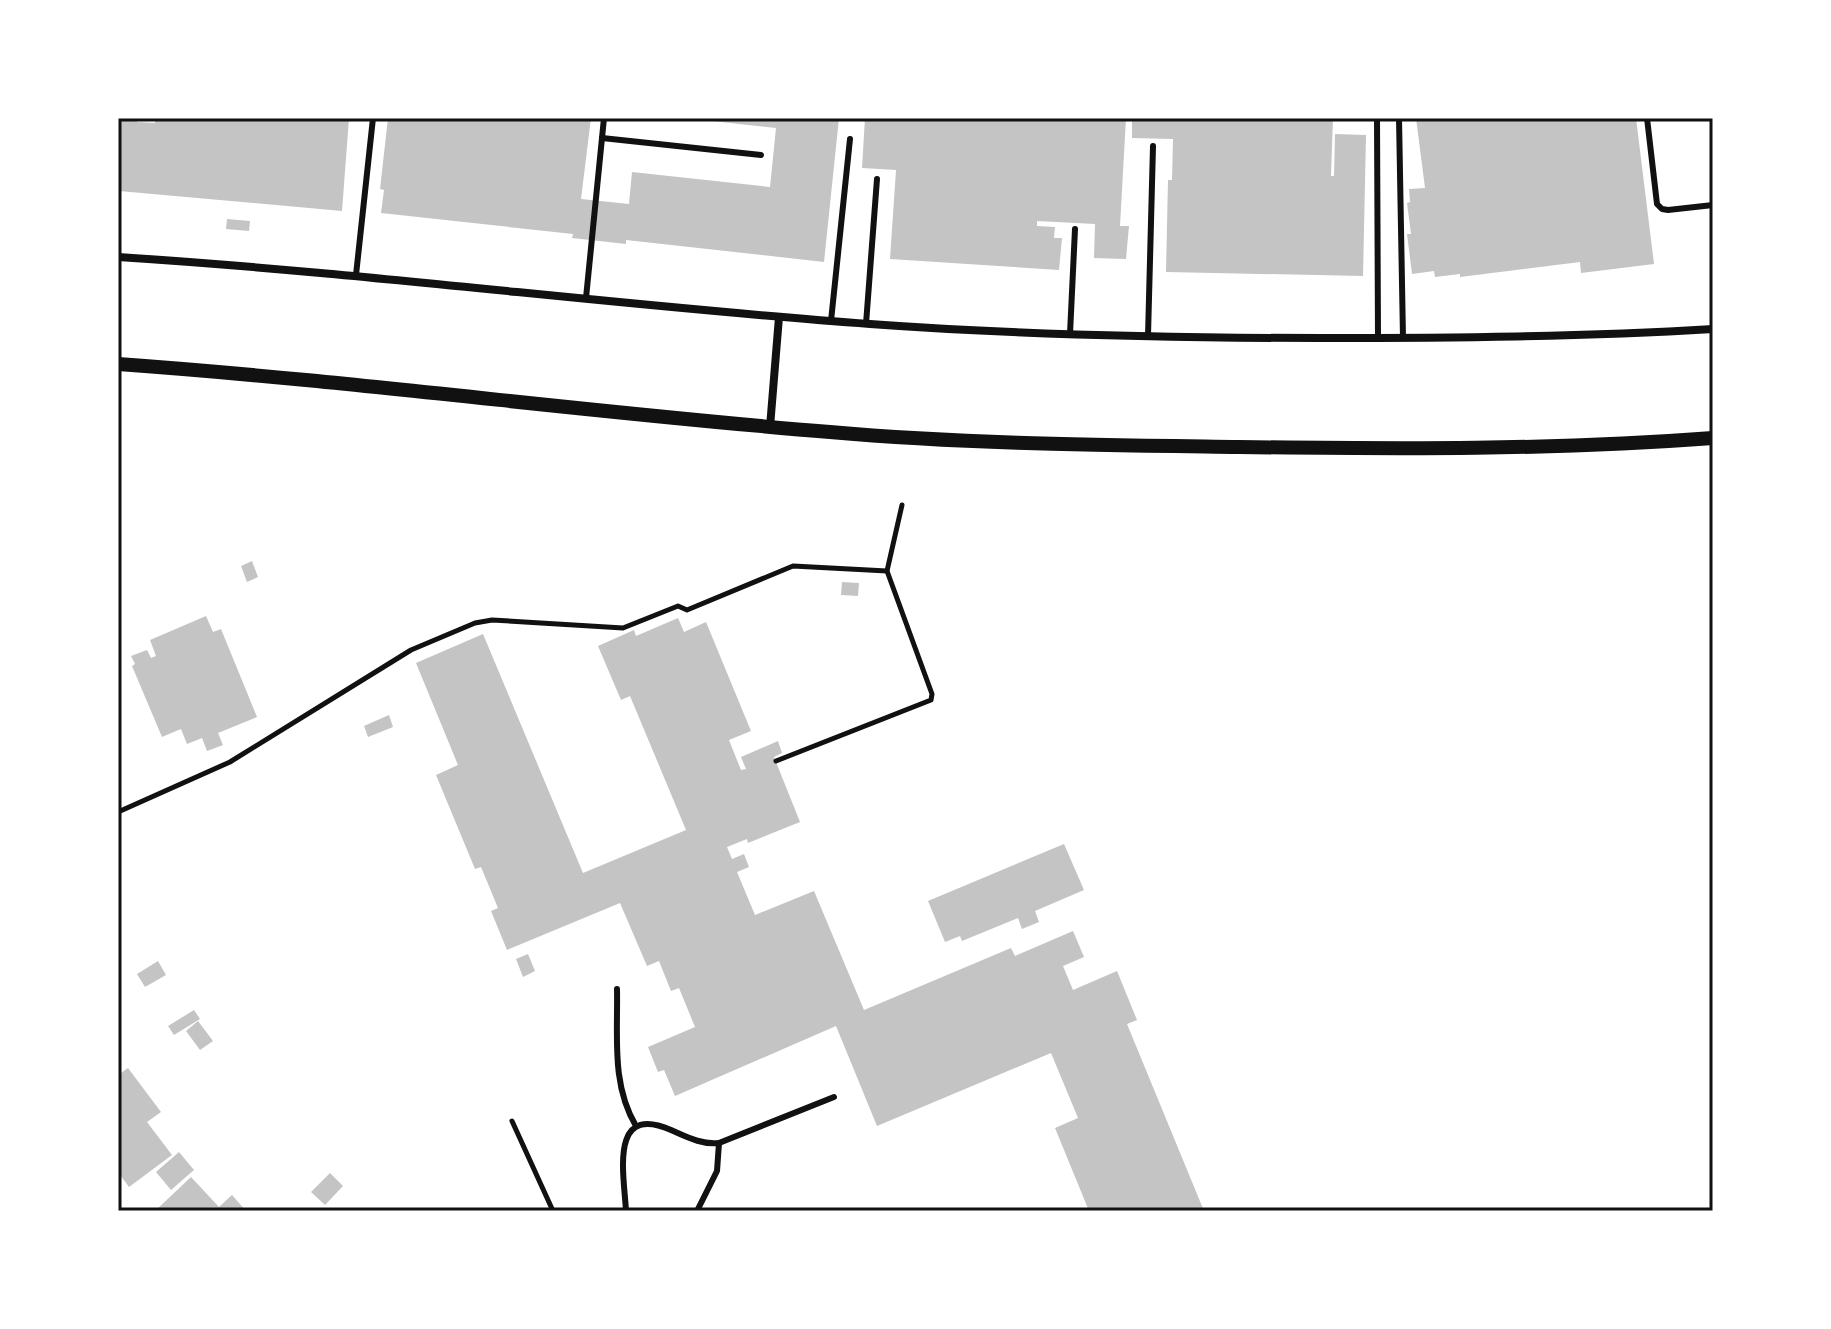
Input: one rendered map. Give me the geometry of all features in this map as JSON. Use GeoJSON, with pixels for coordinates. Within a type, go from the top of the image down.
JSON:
{"type":"FeatureCollection","features":[{"type":"Feature","properties":{"kind":"street"},"geometry":{"type":"LineString","coordinates":[[118,257],[356,275],[779,317],[1070,334],[1403,338],[1601,335],[1713,329]]}},
{"type":"Feature","properties":{"kind":"street"},"geometry":{"type":"LineString","coordinates":[[770,427],[779,317]]}},
{"type":"Feature","properties":{"kind":"street"},"geometry":{"type":"LineString","coordinates":[[118,364],[370,385],[770,427],[975,440],[1336,448],[1509,448],[1713,438]]}},
{"type":"Feature","properties":{"kind":"lane"},"geometry":{"type":"LineString","coordinates":[[356,275],[373,118]]}},
{"type":"Feature","properties":{"kind":"lane"},"geometry":{"type":"LineString","coordinates":[[586,298],[604,118]]}},
{"type":"Feature","properties":{"kind":"lane"},"geometry":{"type":"LineString","coordinates":[[1377,118],[1378,338]]}},
{"type":"Feature","properties":{"kind":"lane"},"geometry":{"type":"LineString","coordinates":[[1399,118],[1403,338]]}},
{"type":"Feature","properties":{"kind":"lane"},"geometry":{"type":"LineString","coordinates":[[1647,118],[1657,204],[1668,210],[1713,205]]}},
{"type":"Feature","properties":{"kind":"lane"},"geometry":{"type":"LineString","coordinates":[[602,138],[761,155]]}},
{"type":"Feature","properties":{"kind":"lane"},"geometry":{"type":"LineString","coordinates":[[831,321],[850,139]]}},
{"type":"Feature","properties":{"kind":"lane"},"geometry":{"type":"LineString","coordinates":[[1148,336],[1153,146]]}},
{"type":"Feature","properties":{"kind":"lane"},"geometry":{"type":"LineString","coordinates":[[866,324],[877,179]]}},
{"type":"Feature","properties":{"kind":"lane"},"geometry":{"type":"LineString","coordinates":[[1070,334],[1075,229]]}},
{"type":"Feature","properties":{"kind":"lane"},"geometry":{"type":"LineString","coordinates":[[617,989],[618,1083],[626,1109],[636,1126]]}},
{"type":"Feature","properties":{"kind":"lane"},"geometry":{"type":"LineString","coordinates":[[626,1211],[623,1157],[628,1134],[636,1126],[646,1122],[657,1124],[702,1143],[719,1143],[834,1097]]}},
{"type":"Feature","properties":{"kind":"lane"},"geometry":{"type":"LineString","coordinates":[[697,1211],[717,1171],[719,1143]]}},
{"type":"Feature","properties":{"kind":"path"},"geometry":{"type":"LineString","coordinates":[[776,761],[931,700],[932,694],[887,571],[902,505]]}},
{"type":"Feature","properties":{"kind":"path"},"geometry":{"type":"LineString","coordinates":[[118,812],[230,762],[411,650],[475,623],[492,620],[629,628],[678,606],[687,610],[793,566],[887,571]]}},
{"type":"Feature","properties":{"kind":"path"},"geometry":{"type":"LineString","coordinates":[[512,1121],[553,1211]]}},
{"type":"Feature","properties":{"kind":"building"},"geometry":{"type":"Polygon","coordinates":[[[118,118],[137,118],[137,122],[155,123],[155,118],[349,118],[342,211],[119,191],[118,118]]]}},
{"type":"Feature","properties":{"kind":"building"},"geometry":{"type":"Polygon","coordinates":[[[388,118],[591,118],[581,199],[629,204],[632,172],[770,187],[776,128],[703,118],[839,118],[824,262],[626,240],[626,244],[572,238],[573,234],[381,213],[384,190],[380,189],[388,118]]]}},
{"type":"Feature","properties":{"kind":"building"},"geometry":{"type":"Polygon","coordinates":[[[865,118],[1126,118],[1120,226],[1129,226],[1126,259],[1094,258],[1095,224],[1037,221],[1037,226],[1055,227],[1054,238],[1062,238],[1059,270],[890,259],[896,170],[862,168],[865,118]]]}},
{"type":"Feature","properties":{"kind":"building"},"geometry":{"type":"Polygon","coordinates":[[[1132,118],[1333,118],[1331,176],[1334,176],[1335,134],[1366,135],[1363,276],[1166,272],[1168,180],[1172,180],[1173,139],[1132,138],[1132,118]]]}},
{"type":"Feature","properties":{"kind":"building"},"geometry":{"type":"Polygon","coordinates":[[[1416,118],[1636,118],[1654,264],[1581,273],[1580,262],[1460,277],[1460,274],[1435,277],[1434,271],[1412,274],[1407,234],[1411,234],[1407,203],[1410,202],[1409,189],[1425,188],[1416,118]]]}},
{"type":"Feature","properties":{"kind":"building"},"geometry":{"type":"Polygon","coordinates":[[[227,219],[250,221],[249,231],[226,229],[227,219]]]}},
{"type":"Feature","properties":{"kind":"building"},"geometry":{"type":"Polygon","coordinates":[[[252,561],[258,577],[247,582],[241,566],[252,561]]]}},
{"type":"Feature","properties":{"kind":"building"},"geometry":{"type":"Polygon","coordinates":[[[842,582],[859,583],[858,596],[841,595],[842,582]]]}},
{"type":"Feature","properties":{"kind":"building"},"geometry":{"type":"Polygon","coordinates":[[[206,616],[213,632],[221,629],[257,717],[218,733],[223,745],[207,751],[202,738],[187,744],[181,729],[162,737],[132,666],[135,664],[131,656],[147,650],[151,658],[156,656],[150,640],[206,616]]]}},
{"type":"Feature","properties":{"kind":"building"},"geometry":{"type":"Polygon","coordinates":[[[678,618],[684,632],[706,622],[751,731],[729,740],[741,770],[746,769],[741,757],[778,741],[782,753],[774,757],[800,822],[748,843],[747,839],[727,847],[732,859],[744,854],[749,867],[737,872],[755,915],[814,891],[864,1010],[1011,948],[1015,956],[1073,931],[1084,957],[1063,966],[1073,990],[1117,971],[1137,1020],[1127,1024],[1204,1211],[1089,1211],[1055,1128],[1078,1118],[1051,1053],[877,1126],[836,1026],[675,1096],[664,1070],[658,1072],[648,1047],[695,1027],[679,988],[671,991],[659,961],[647,966],[620,903],[507,950],[491,911],[498,908],[481,867],[475,869],[436,775],[458,765],[416,663],[483,634],[583,873],[686,830],[630,696],[621,700],[598,646],[634,630],[636,636],[678,618]]]}},
{"type":"Feature","properties":{"kind":"building"},"geometry":{"type":"Polygon","coordinates":[[[389,715],[393,727],[368,737],[364,726],[389,715]]]}},
{"type":"Feature","properties":{"kind":"building"},"geometry":{"type":"Polygon","coordinates":[[[1064,844],[1084,890],[1035,911],[1039,922],[1022,929],[1018,918],[962,941],[960,936],[945,942],[928,901],[1064,844]]]}},
{"type":"Feature","properties":{"kind":"building"},"geometry":{"type":"Polygon","coordinates":[[[528,954],[535,971],[523,977],[516,959],[528,954]]]}},
{"type":"Feature","properties":{"kind":"building"},"geometry":{"type":"Polygon","coordinates":[[[158,961],[166,975],[145,987],[137,974],[158,961]]]}},
{"type":"Feature","properties":{"kind":"building"},"geometry":{"type":"Polygon","coordinates":[[[194,1010],[200,1019],[174,1035],[168,1026],[194,1010]]]}},
{"type":"Feature","properties":{"kind":"building"},"geometry":{"type":"Polygon","coordinates":[[[198,1021],[213,1041],[200,1050],[186,1031],[198,1021]]]}},
{"type":"Feature","properties":{"kind":"building"},"geometry":{"type":"Polygon","coordinates":[[[128,1068],[161,1112],[147,1122],[172,1155],[129,1187],[118,1172],[118,1069],[121,1073],[128,1068]]]}},
{"type":"Feature","properties":{"kind":"building"},"geometry":{"type":"Polygon","coordinates":[[[179,1152],[194,1170],[171,1190],[156,1172],[179,1152]]]}},
{"type":"Feature","properties":{"kind":"building"},"geometry":{"type":"Polygon","coordinates":[[[330,1173],[343,1186],[325,1205],[311,1192],[330,1173]]]}},
{"type":"Feature","properties":{"kind":"building"},"geometry":{"type":"Polygon","coordinates":[[[191,1177],[219,1207],[232,1195],[246,1211],[155,1211],[191,1177]]]}}]}
